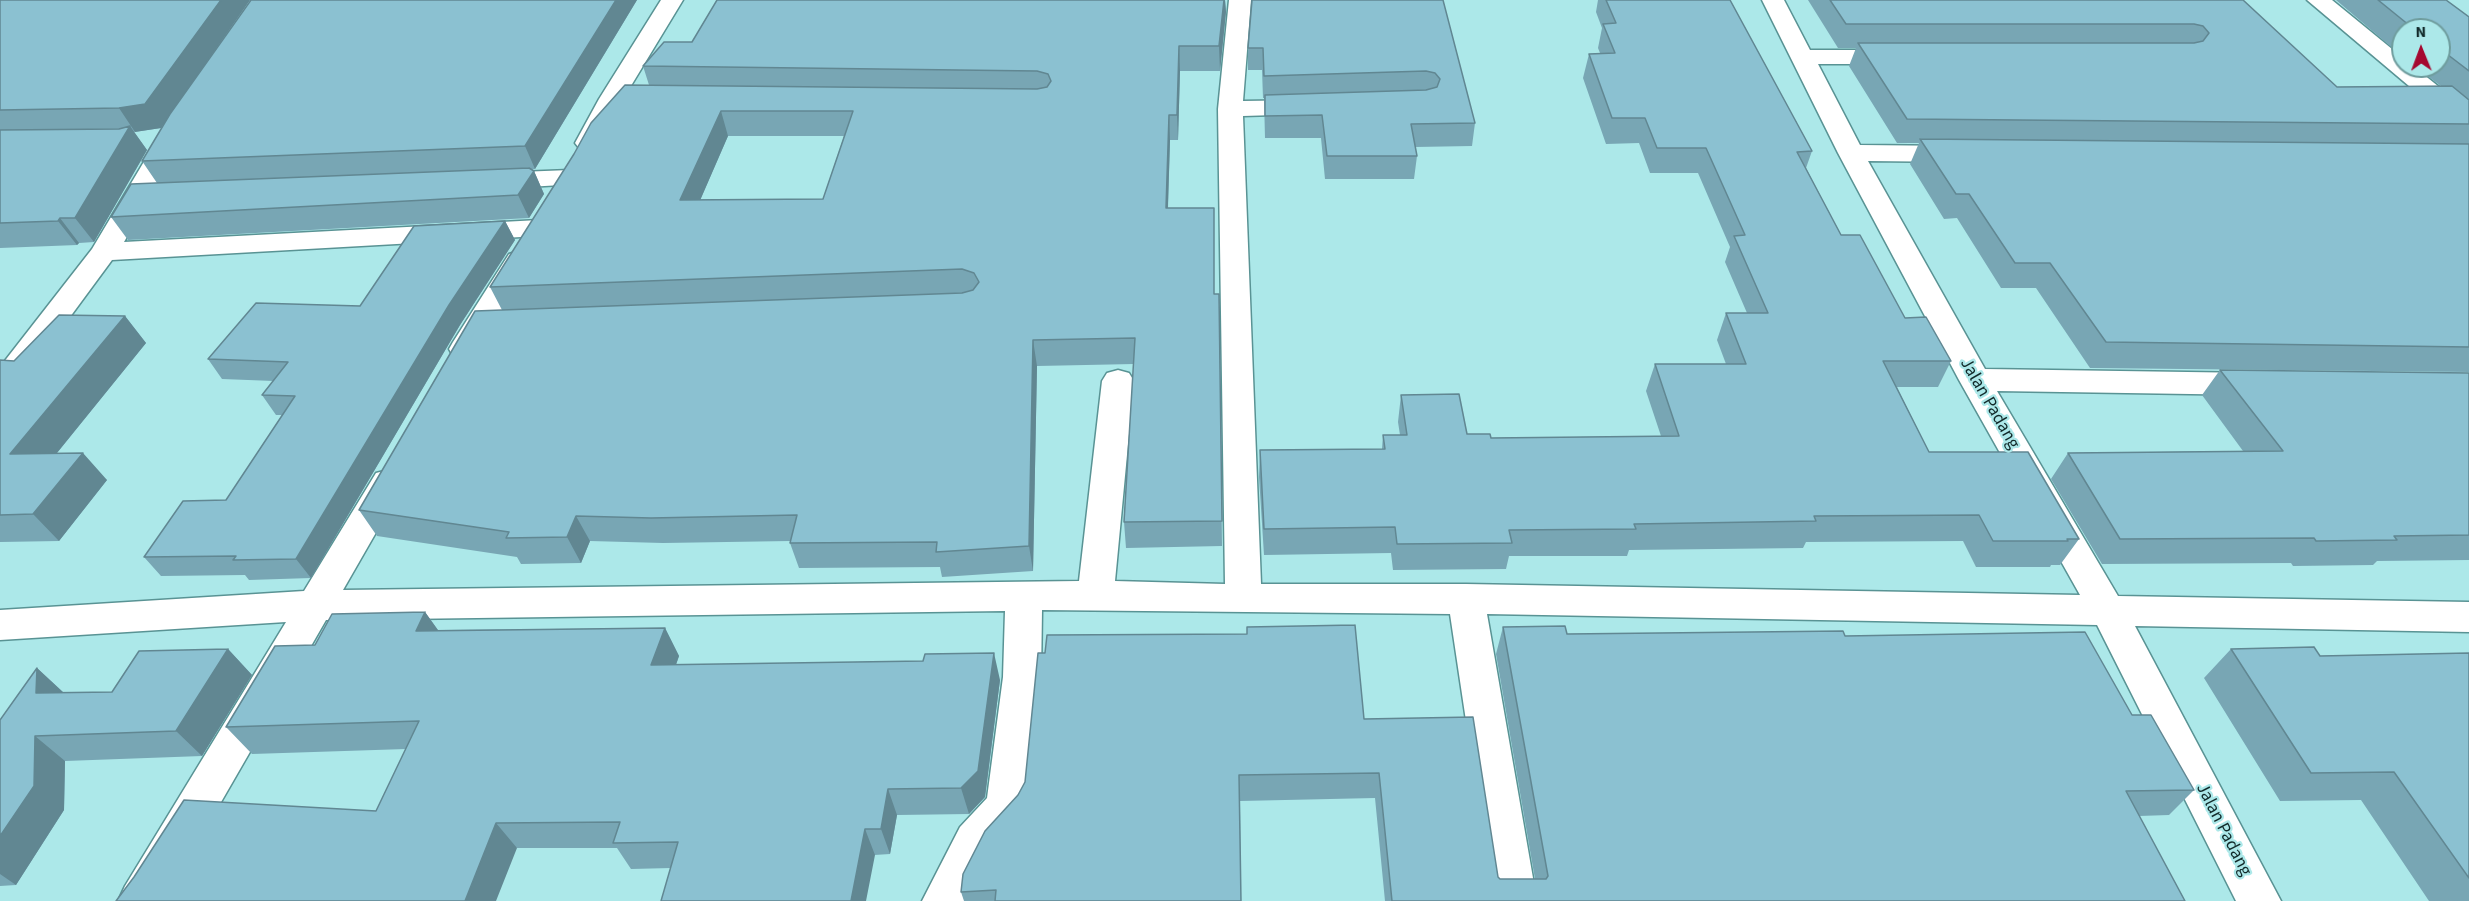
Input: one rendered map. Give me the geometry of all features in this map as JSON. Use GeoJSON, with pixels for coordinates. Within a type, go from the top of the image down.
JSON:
{"type":"FeatureCollection","features":[{"type":"Feature","properties":{"kind":"street"},"geometry":{"type":"LineString","coordinates":[[453,367],[570,177],[622,100],[672,0]]}},
{"type":"Feature","properties":{"kind":"street"},"geometry":{"type":"LineString","coordinates":[[1240,0],[1230,109],[1243,599]]}},
{"type":"Feature","properties":{"kind":"street","name":"Jalan Padang"},"geometry":{"type":"LineString","coordinates":[[1773,0],[1851,153],[1975,380],[2108,611],[2259,901]]}},
{"type":"Feature","properties":{"kind":"street"},"geometry":{"type":"LineString","coordinates":[[2318,0],[2469,124]]}},
{"type":"Feature","properties":{"kind":"street"},"geometry":{"type":"LineString","coordinates":[[1803,57],[1921,57]]}},
{"type":"Feature","properties":{"kind":"street"},"geometry":{"type":"LineString","coordinates":[[1230,109],[1332,106]]}},
{"type":"Feature","properties":{"kind":"street"},"geometry":{"type":"LineString","coordinates":[[0,389],[104,252],[167,131]]}},
{"type":"Feature","properties":{"kind":"street"},"geometry":{"type":"LineString","coordinates":[[1851,153],[1982,154]]}},
{"type":"Feature","properties":{"kind":"street"},"geometry":{"type":"LineString","coordinates":[[464,182],[570,177]]}},
{"type":"Feature","properties":{"kind":"street"},"geometry":{"type":"LineString","coordinates":[[134,196],[170,195]]}},
{"type":"Feature","properties":{"kind":"street"},"geometry":{"type":"LineString","coordinates":[[104,252],[539,228]]}},
{"type":"Feature","properties":{"kind":"street"},"geometry":{"type":"LineString","coordinates":[[477,326],[513,324]]}},
{"type":"Feature","properties":{"kind":"street"},"geometry":{"type":"LineString","coordinates":[[1975,380],[2285,385]]}},
{"type":"Feature","properties":{"kind":"street"},"geometry":{"type":"LineString","coordinates":[[1096,595],[1118,381]]}},
{"type":"Feature","properties":{"kind":"street"},"geometry":{"type":"LineString","coordinates":[[140,901],[317,605],[400,460]]}},
{"type":"Feature","properties":{"kind":"street"},"geometry":{"type":"LineString","coordinates":[[0,625],[317,605],[1096,595],[1243,599],[1466,599],[2469,617]]}},
{"type":"Feature","properties":{"kind":"street"},"geometry":{"type":"LineString","coordinates":[[944,901],[975,841],[1007,806],[1022,677],[1024,596]]}},
{"type":"Feature","properties":{"kind":"street"},"geometry":{"type":"LineString","coordinates":[[1466,599],[1515,901]]}},
{"type":"Feature","properties":{"kind":"building"},"geometry":{"type":"Polygon","coordinates":[[[0,0],[221,0],[145,104],[119,108],[0,110],[0,0]]]}},
{"type":"Feature","properties":{"kind":"building"},"geometry":{"type":"Polygon","coordinates":[[[251,0],[616,0],[525,146],[142,161],[170,114],[251,0]]]}},
{"type":"Feature","properties":{"kind":"building"},"geometry":{"type":"Polygon","coordinates":[[[717,0],[1224,0],[1219,46],[1179,46],[1177,115],[1169,115],[1166,208],[1214,208],[1214,294],[1219,294],[1222,521],[1124,522],[1135,338],[1033,340],[1029,546],[936,552],[937,542],[790,543],[797,515],[651,518],[576,516],[567,537],[506,538],[509,532],[359,510],[475,311],[962,293],[973,290],[979,282],[974,273],[962,269],[490,287],[591,123],[625,85],[1037,89],[1047,87],[1051,81],[1048,74],[1037,71],[643,66],[664,42],[692,42],[717,0]],[[721,111],[680,200],[823,199],[853,111],[721,111]]]}},
{"type":"Feature","properties":{"kind":"building"},"geometry":{"type":"Polygon","coordinates":[[[1252,0],[1443,0],[1475,123],[1411,124],[1417,156],[1327,156],[1322,115],[1265,116],[1265,95],[1426,90],[1437,87],[1440,79],[1435,73],[1426,71],[1264,76],[1263,48],[1248,48],[1252,0]]]}},
{"type":"Feature","properties":{"kind":"building"},"geometry":{"type":"Polygon","coordinates":[[[1606,0],[1730,0],[1812,151],[1797,152],[1841,235],[1860,235],[1905,318],[1926,317],[1951,361],[1883,361],[1929,452],[2028,452],[2079,539],[1993,541],[1979,515],[1814,516],[1816,521],[1634,524],[1636,529],[1509,530],[1512,543],[1397,544],[1395,527],[1264,529],[1260,450],[1385,449],[1383,435],[1407,435],[1401,395],[1459,394],[1467,434],[1490,434],[1491,438],[1679,436],[1655,364],[1746,364],[1726,313],[1768,313],[1734,236],[1745,235],[1706,148],[1657,148],[1645,118],[1612,118],[1589,54],[1615,53],[1603,24],[1616,23],[1606,0]]]}},
{"type":"Feature","properties":{"kind":"building"},"geometry":{"type":"Polygon","coordinates":[[[1830,0],[2243,0],[2337,87],[2452,86],[2469,100],[2469,124],[1907,119],[1858,43],[2194,43],[2203,41],[2209,33],[2203,26],[2194,24],[1846,24],[1830,0]]]}},
{"type":"Feature","properties":{"kind":"building"},"geometry":{"type":"Polygon","coordinates":[[[2378,0],[2446,0],[2469,17],[2469,71],[2451,57],[2451,18],[2400,18],[2378,0]]]}},
{"type":"Feature","properties":{"kind":"building"},"geometry":{"type":"Polygon","coordinates":[[[130,126],[75,218],[60,218],[58,221],[0,223],[0,130],[119,129],[130,126]]]}},
{"type":"Feature","properties":{"kind":"building"},"geometry":{"type":"Polygon","coordinates":[[[1920,139],[2469,144],[2469,347],[2106,342],[2050,263],[2015,263],[1969,194],[1956,194],[1920,139]]]}},
{"type":"Feature","properties":{"kind":"building"},"geometry":{"type":"Polygon","coordinates":[[[529,168],[534,171],[518,195],[111,217],[131,184],[529,168]]]}},
{"type":"Feature","properties":{"kind":"building"},"geometry":{"type":"Polygon","coordinates":[[[505,221],[449,305],[296,559],[233,560],[236,556],[144,557],[183,501],[226,500],[295,396],[262,395],[288,362],[208,359],[256,303],[360,306],[414,226],[505,221]]]}},
{"type":"Feature","properties":{"kind":"building"},"geometry":{"type":"Polygon","coordinates":[[[59,315],[125,316],[10,454],[83,453],[33,514],[0,515],[0,360],[14,361],[59,315]]]}},
{"type":"Feature","properties":{"kind":"building"},"geometry":{"type":"Polygon","coordinates":[[[2220,370],[2469,373],[2469,535],[2394,536],[2397,540],[2316,541],[2314,538],[2120,539],[2068,453],[2283,451],[2220,370]]]}},
{"type":"Feature","properties":{"kind":"building"},"geometry":{"type":"Polygon","coordinates":[[[425,612],[416,631],[665,628],[651,665],[923,661],[925,654],[994,653],[978,771],[961,788],[888,789],[881,829],[865,829],[851,901],[661,901],[678,842],[613,843],[620,822],[496,823],[465,901],[116,901],[184,800],[376,811],[419,721],[226,727],[275,646],[315,645],[332,614],[425,612]]]}},
{"type":"Feature","properties":{"kind":"building"},"geometry":{"type":"Polygon","coordinates":[[[1355,625],[1364,719],[1473,717],[1500,879],[1546,879],[1548,876],[1503,627],[1565,626],[1567,634],[1843,631],[1845,636],[2085,632],[2132,715],[2151,715],[2194,790],[2126,791],[2185,901],[1392,901],[1379,773],[1239,775],[1241,901],[995,901],[996,890],[961,892],[963,874],[985,831],[1018,795],[1025,782],[1038,653],[1045,653],[1047,635],[1247,634],[1247,627],[1355,625]]]}},
{"type":"Feature","properties":{"kind":"building"},"geometry":{"type":"Polygon","coordinates":[[[2314,647],[2320,656],[2469,653],[2469,878],[2394,772],[2311,773],[2231,649],[2314,647]]]}},
{"type":"Feature","properties":{"kind":"building"},"geometry":{"type":"Polygon","coordinates":[[[228,649],[176,731],[35,736],[34,786],[0,836],[0,720],[37,668],[36,693],[112,692],[139,651],[228,649]]]}}]}
